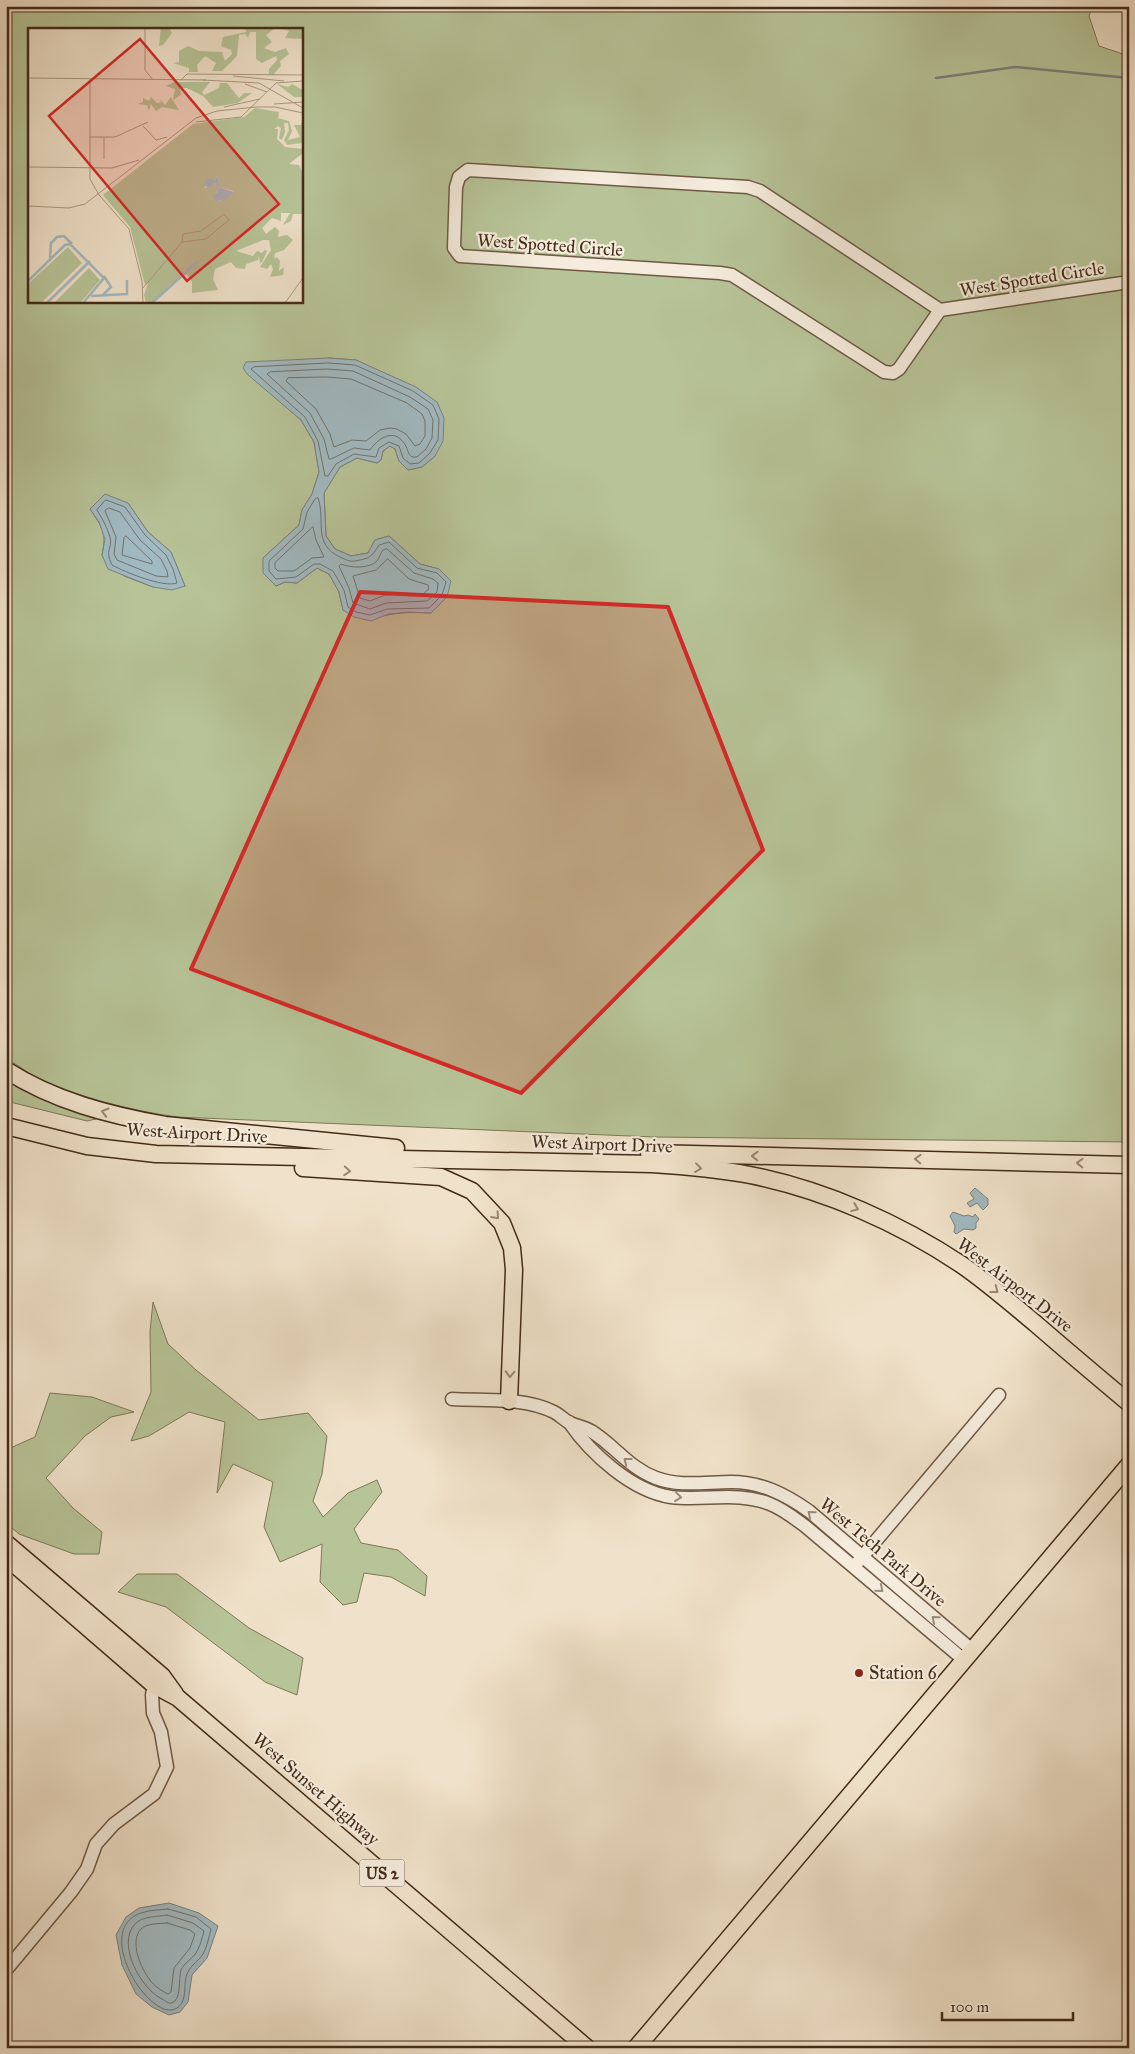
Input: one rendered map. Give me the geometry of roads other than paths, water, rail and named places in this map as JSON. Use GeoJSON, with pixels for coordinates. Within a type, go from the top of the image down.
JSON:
{"type":"FeatureCollection","features":[{"type":"Feature","properties":{"kind":"main road"},"geometry":{"type":"LineString","coordinates":[[6,1070],[56,1096],[132,1119],[165,1125],[396,1148]]}},
{"type":"Feature","properties":{"kind":"main road","name":"West Airport Drive"},"geometry":{"type":"LineString","coordinates":[[6,1115],[66,1131],[135,1141],[201,1144],[1129,1165]]}},
{"type":"Feature","properties":{"kind":"main road","name":"West Airport Drive"},"geometry":{"type":"LineString","coordinates":[[6,1126],[57,1140],[127,1151],[212,1155],[652,1164],[753,1176],[798,1188],[855,1208],[890,1223],[932,1247],[994,1289],[1129,1404]]}},
{"type":"Feature","properties":{"kind":"main road"},"geometry":{"type":"LineString","coordinates":[[6,1135],[48,1145],[90,1151],[127,1151]]}},
{"type":"Feature","properties":{"kind":"main road"},"geometry":{"type":"LineString","coordinates":[[212,1155],[275,1166],[440,1177],[472,1191],[502,1223],[512,1248],[514,1270],[509,1401]]}},
{"type":"Feature","properties":{"kind":"main road"},"geometry":{"type":"LineString","coordinates":[[1096,1375],[1114,1403],[1129,1416]]}},
{"type":"Feature","properties":{"kind":"main road"},"geometry":{"type":"LineString","coordinates":[[636,2048],[1129,1465]]}},
{"type":"Feature","properties":{"kind":"main road","name":"West Sunset Highway"},"geometry":{"type":"LineString","coordinates":[[6,1543],[178,1698],[587,2048]]}},
{"type":"Feature","properties":{"kind":"main road","name":"West Sunset Highway"},"geometry":{"type":"LineString","coordinates":[[6,1557],[158,1680]]}},
{"type":"Feature","properties":{"kind":"street","name":"West Spotted Circle"},"geometry":{"type":"LineString","coordinates":[[940,310],[899,369],[892,373],[884,372],[732,275],[460,256],[454,248],[456,187],[459,177],[468,170],[748,188],[760,191],[940,310],[1129,282]]}},
{"type":"Feature","properties":{"kind":"street"},"geometry":{"type":"LineString","coordinates":[[858,1562],[998,1395]]}},
{"type":"Feature","properties":{"kind":"street","name":"West Tech Park Drive"},"geometry":{"type":"LineString","coordinates":[[452,1399],[509,1401],[554,1412],[569,1422],[591,1430],[627,1462],[656,1478],[682,1484],[734,1482],[767,1488],[793,1500],[809,1511],[858,1562]]}},
{"type":"Feature","properties":{"kind":"street","name":"West Tech Park Drive"},"geometry":{"type":"LineString","coordinates":[[569,1422],[581,1440],[619,1472],[631,1481],[651,1491],[671,1497],[736,1497],[762,1501],[790,1515],[858,1562],[968,1655]]}},
{"type":"Feature","properties":{"kind":"street"},"geometry":{"type":"LineString","coordinates":[[651,1491],[656,1478]]}},
{"type":"Feature","properties":{"kind":"street"},"geometry":{"type":"LineString","coordinates":[[762,1501],[767,1488]]}},
{"type":"Feature","properties":{"kind":"street"},"geometry":{"type":"LineString","coordinates":[[6,1970],[71,1892],[87,1869],[96,1844],[114,1824],[154,1794],[167,1767],[161,1732],[153,1713],[152,1695],[158,1680]]}},
{"type":"Feature","properties":{"kind":"water"},"geometry":{"type":"Polygon","coordinates":[[[328,358],[356,360],[416,387],[437,402],[444,418],[443,441],[435,456],[422,467],[408,470],[399,461],[395,449],[390,446],[383,451],[381,460],[377,463],[357,458],[340,467],[324,493],[326,536],[335,549],[351,556],[368,553],[375,540],[389,536],[420,564],[439,569],[451,581],[447,597],[431,613],[409,612],[388,614],[371,621],[354,617],[343,610],[339,592],[329,574],[317,568],[297,583],[285,582],[276,586],[263,573],[263,558],[299,525],[302,510],[312,494],[319,472],[314,442],[301,420],[247,374],[243,368],[246,362],[328,358]]]}},
{"type":"Feature","properties":{"kind":"water"},"geometry":{"type":"Polygon","coordinates":[[[105,494],[128,503],[148,532],[171,552],[185,586],[172,590],[153,587],[108,569],[102,555],[105,539],[99,522],[90,509],[105,494]]]}},
{"type":"Feature","properties":{"kind":"water"},"geometry":{"type":"Polygon","coordinates":[[[975,1188],[988,1199],[988,1205],[983,1210],[977,1203],[970,1207],[967,1203],[974,1199],[970,1193],[975,1188]]]}},
{"type":"Feature","properties":{"kind":"water"},"geometry":{"type":"Polygon","coordinates":[[[953,1212],[973,1217],[975,1214],[979,1219],[976,1223],[976,1228],[973,1230],[964,1229],[956,1234],[954,1232],[955,1226],[950,1216],[953,1212]]]}},
{"type":"Feature","properties":{"kind":"water"},"geometry":{"type":"Polygon","coordinates":[[[169,1903],[199,1913],[218,1926],[207,1958],[192,1975],[188,2002],[180,2012],[169,2015],[152,2007],[136,1994],[122,1965],[116,1935],[126,1917],[139,1908],[169,1903]]]}},
{"type":"Feature","properties":{"kind":"waterway"},"geometry":{"type":"LineString","coordinates":[[936,78],[1015,67],[1129,78]]}},
{"type":"Feature","properties":{"kind":"place","name":"Station 6"},"geometry":{"type":"Point","coordinates":[859,1673]}}]}
